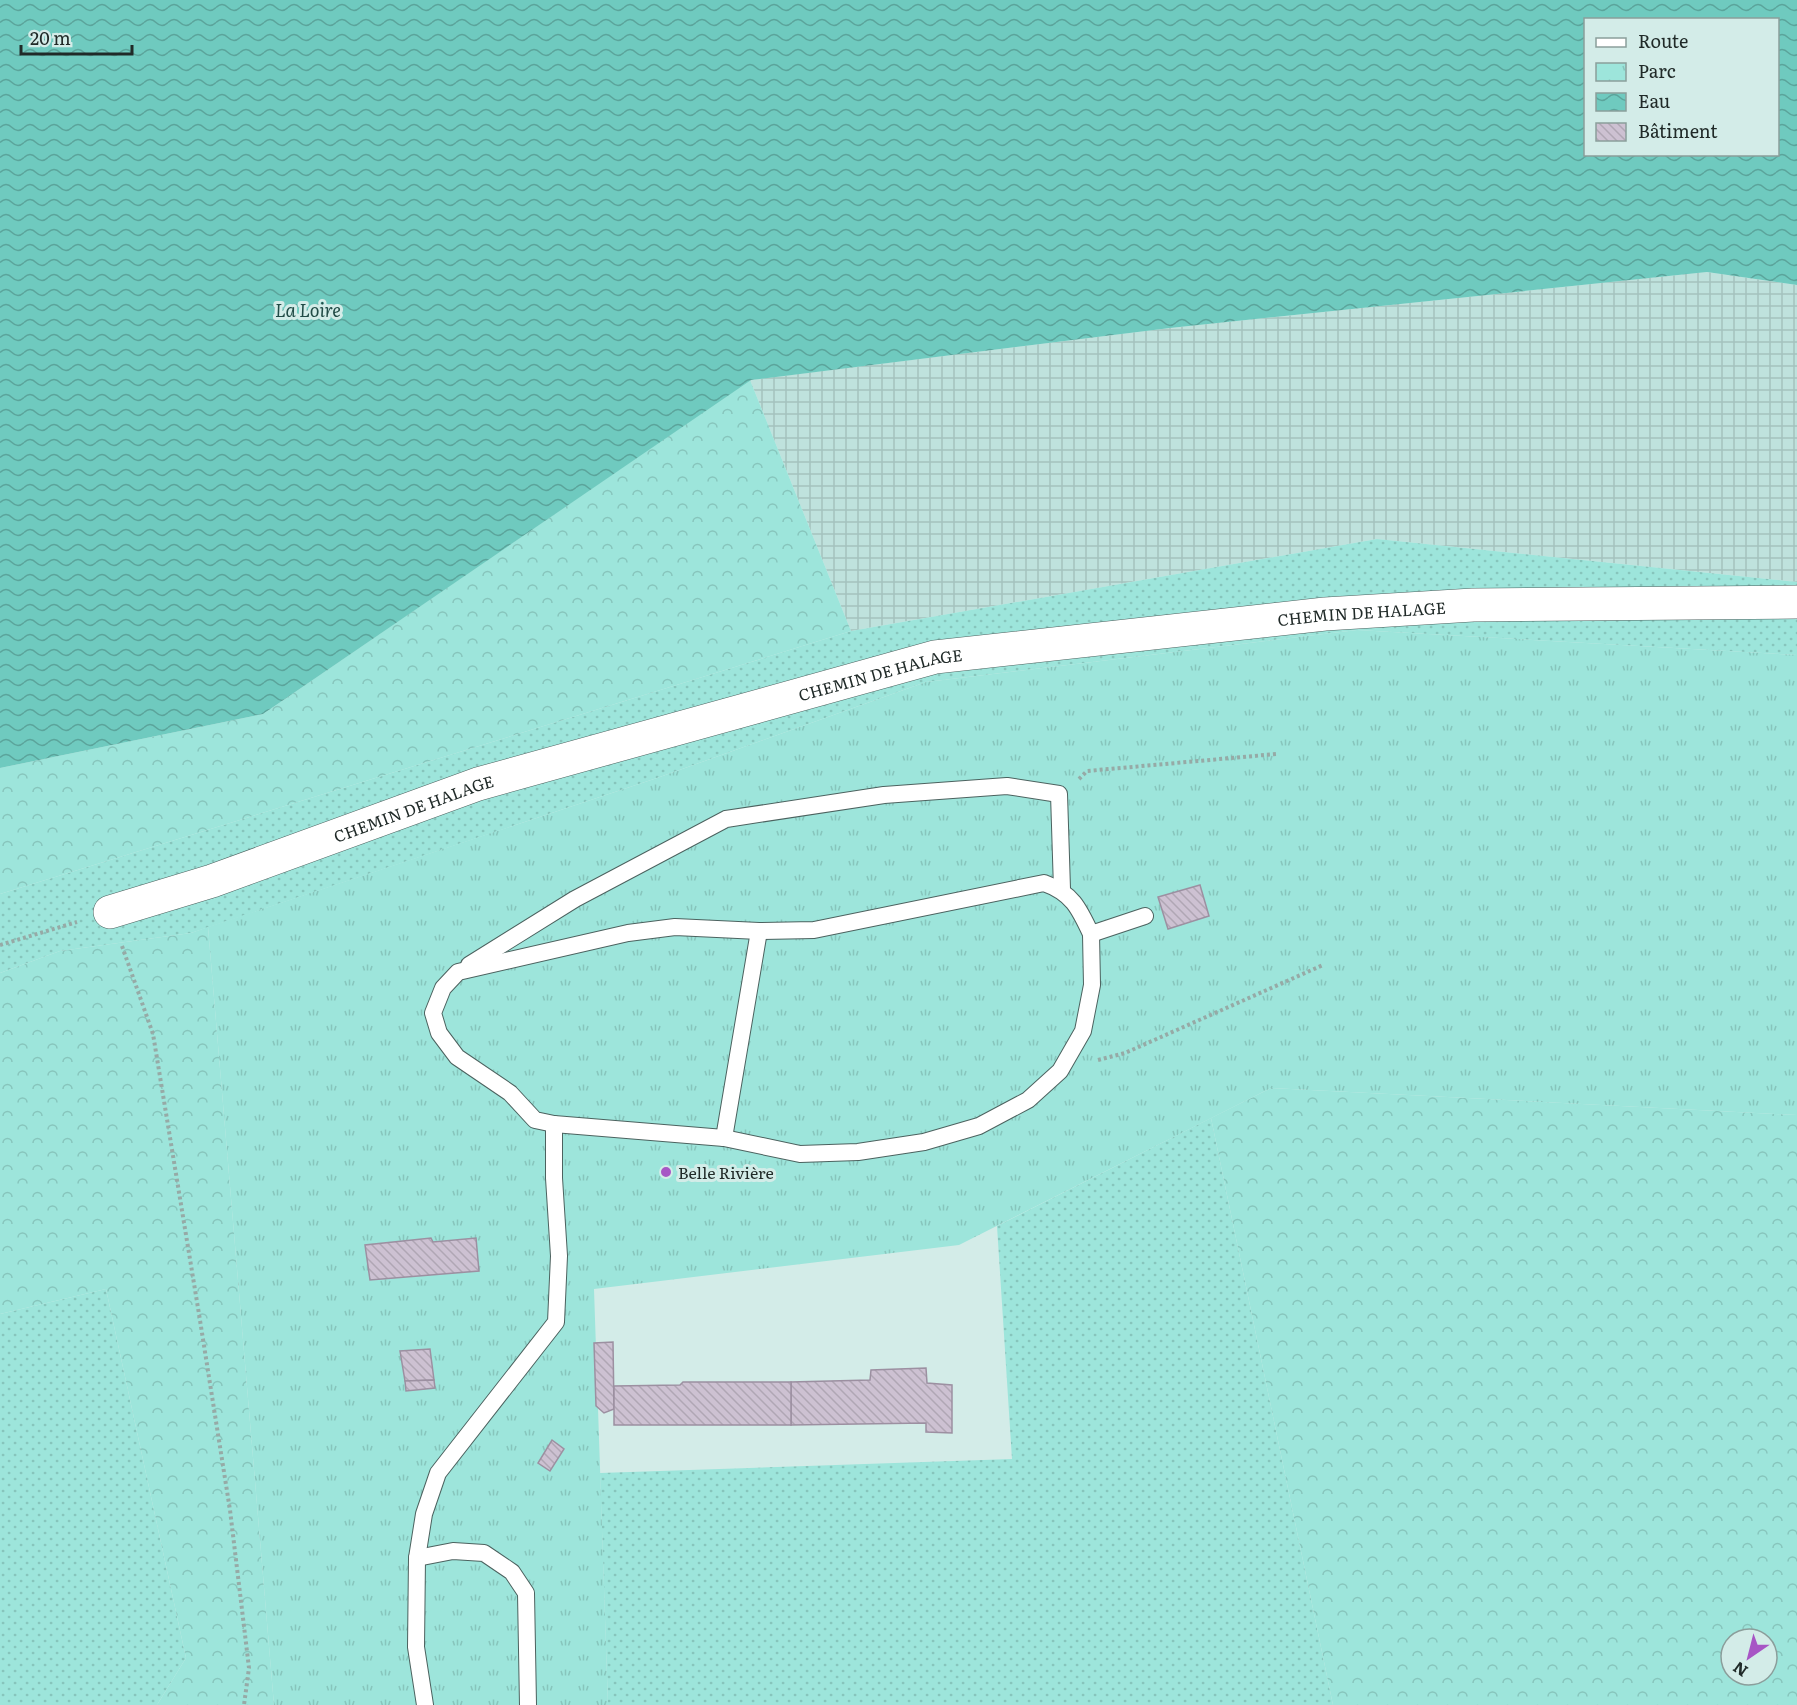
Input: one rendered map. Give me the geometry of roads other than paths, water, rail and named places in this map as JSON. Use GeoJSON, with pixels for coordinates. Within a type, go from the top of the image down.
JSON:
{"type":"FeatureCollection","features":[{"type":"Feature","properties":{"kind":"street","name":"CHEMIN DE HALAGE"},"geometry":{"type":"LineString","coordinates":[[110,912],[212,881],[478,784],[935,657],[1325,614],[1473,605],[1797,602]]}},
{"type":"Feature","properties":{"kind":"lane"},"geometry":{"type":"LineString","coordinates":[[458,972],[628,933],[675,927],[759,931],[814,930],[1044,883],[1062,890],[1079,908],[1091,934],[1092,985],[1083,1031],[1060,1071],[1028,1100],[979,1126],[924,1142],[858,1152],[800,1154],[724,1138],[554,1124],[535,1120],[510,1093],[457,1057],[439,1033],[433,1013],[443,988],[458,972],[575,899],[726,819],[896,794],[1007,786],[1059,794],[1062,890]]}},
{"type":"Feature","properties":{"kind":"lane"},"geometry":{"type":"LineString","coordinates":[[1091,934],[1145,916]]}},
{"type":"Feature","properties":{"kind":"lane"},"geometry":{"type":"LineString","coordinates":[[724,1138],[759,931]]}},
{"type":"Feature","properties":{"kind":"lane"},"geometry":{"type":"LineString","coordinates":[[425,1705],[416,1647],[417,1558],[424,1514],[438,1473],[556,1322],[559,1256],[554,1178],[554,1124]]}},
{"type":"Feature","properties":{"kind":"lane"},"geometry":{"type":"LineString","coordinates":[[417,1558],[453,1551],[484,1553],[512,1572],[526,1593],[528,1705]]}},
{"type":"Feature","properties":{"kind":"water","name":"La Loire"},"geometry":{"type":"Polygon","coordinates":[[[0,0],[1797,0],[1797,285],[1707,272],[1170,328],[751,380],[263,714],[0,768],[0,0]]]}},
{"type":"Feature","properties":{"kind":"place","name":"Belle Rivière"},"geometry":{"type":"Point","coordinates":[666,1172]}}]}
